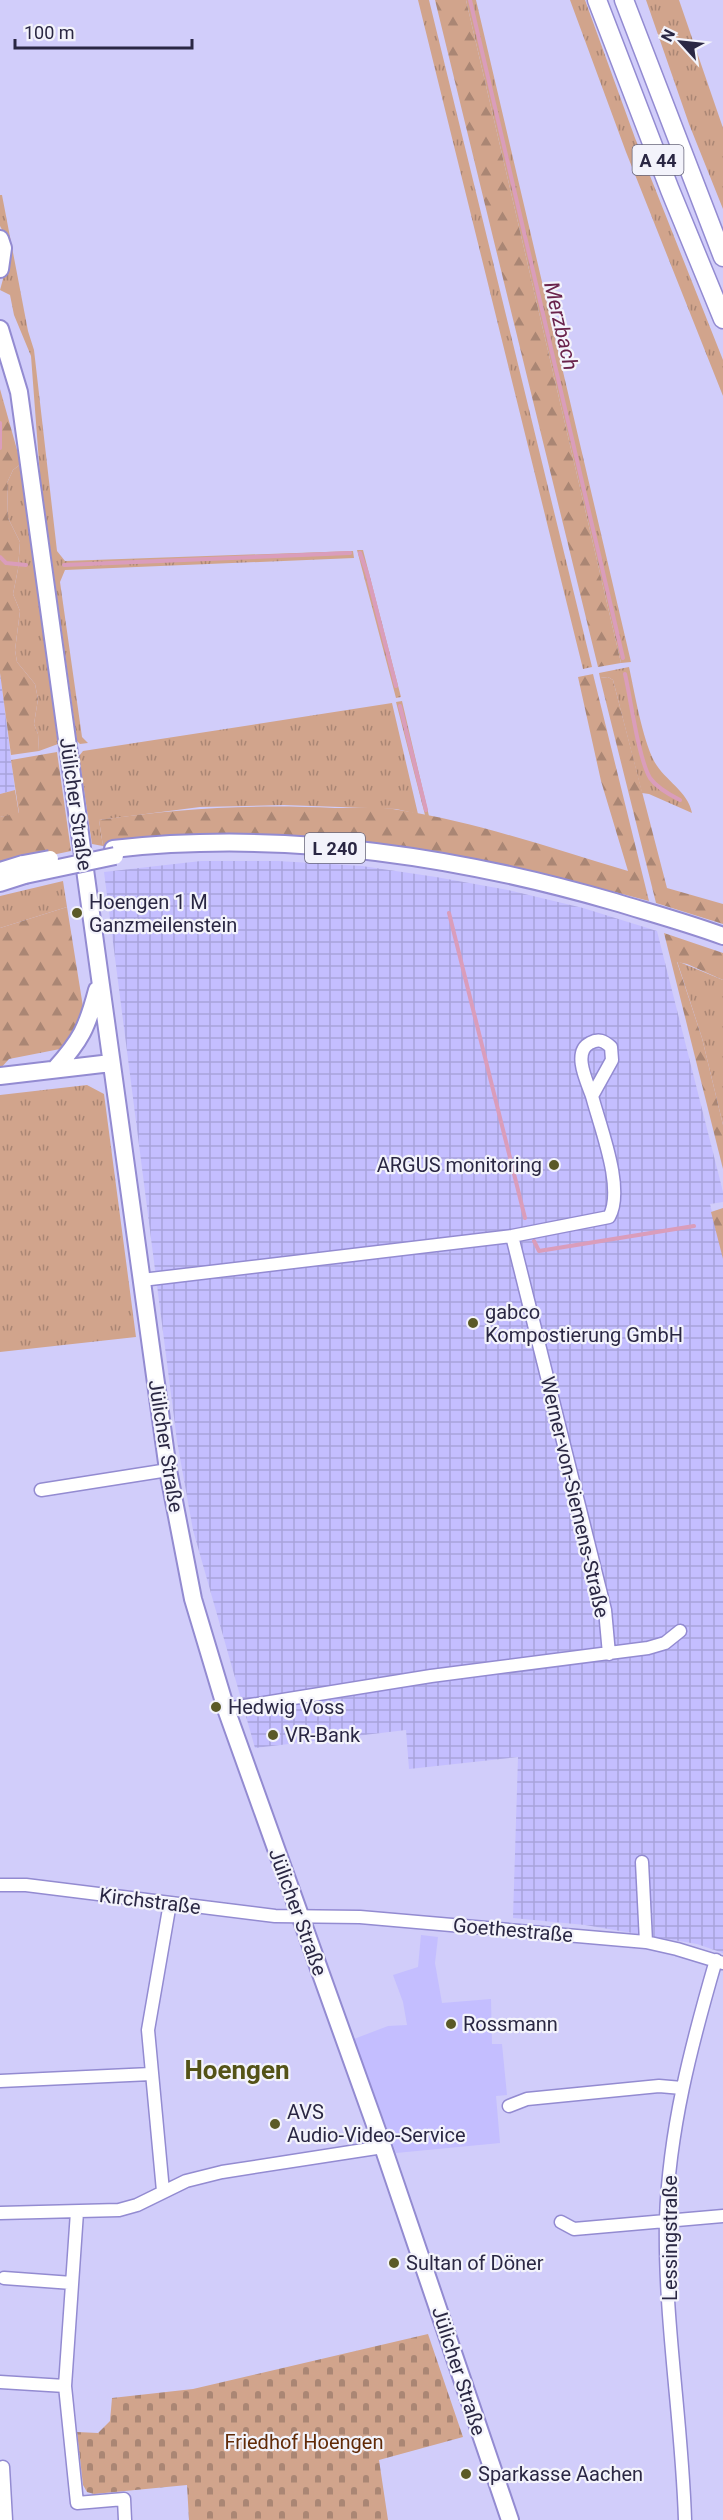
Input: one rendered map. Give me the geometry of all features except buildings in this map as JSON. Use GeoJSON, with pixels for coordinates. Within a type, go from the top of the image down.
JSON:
{"type":"FeatureCollection","features":[{"type":"Feature","properties":{"kind":"highway","name":"A 44"},"geometry":{"type":"LineString","coordinates":[[597,0],[670,190],[723,319]]}},
{"type":"Feature","properties":{"kind":"highway","name":"A 44"},"geometry":{"type":"LineString","coordinates":[[624,0],[723,257]]}},
{"type":"Feature","properties":{"kind":"main road"},"geometry":{"type":"LineString","coordinates":[[0,239],[3,248],[0,269]]}},
{"type":"Feature","properties":{"kind":"main road","name":"Jülicher Straße"},"geometry":{"type":"LineString","coordinates":[[0,329],[19,392],[168,1470],[193,1599],[226,1709],[383,2147],[510,2520]]}},
{"type":"Feature","properties":{"kind":"main road","name":"L 240"},"geometry":{"type":"LineString","coordinates":[[0,870],[24,870],[167,843],[242,842],[364,850],[441,861],[555,885],[719,934]]}},
{"type":"Feature","properties":{"kind":"main road","name":"L 240"},"geometry":{"type":"LineString","coordinates":[[0,883],[24,870]]}},
{"type":"Feature","properties":{"kind":"main road"},"geometry":{"type":"LineString","coordinates":[[54,1070],[77,1045],[90,1018],[100,980]]}},
{"type":"Feature","properties":{"kind":"main road"},"geometry":{"type":"LineString","coordinates":[[0,1076],[111,1063]]}},
{"type":"Feature","properties":{"kind":"street"},"geometry":{"type":"LineString","coordinates":[[142,1280],[512,1236],[609,1217],[615,1206],[614,1181],[592,1096]]}},
{"type":"Feature","properties":{"kind":"street","name":"Werner-von-Siemens-Straße"},"geometry":{"type":"LineString","coordinates":[[512,1236],[605,1610],[609,1654]]}},
{"type":"Feature","properties":{"kind":"street"},"geometry":{"type":"LineString","coordinates":[[41,1490],[168,1470]]}},
{"type":"Feature","properties":{"kind":"street"},"geometry":{"type":"LineString","coordinates":[[226,1709],[431,1676],[648,1648],[665,1643],[680,1631]]}},
{"type":"Feature","properties":{"kind":"street"},"geometry":{"type":"LineString","coordinates":[[642,1862],[646,1942]]}},
{"type":"Feature","properties":{"kind":"street","name":"Kirchstraße"},"geometry":{"type":"LineString","coordinates":[[0,1885],[26,1885],[275,1916],[299,1916]]}},
{"type":"Feature","properties":{"kind":"street"},"geometry":{"type":"LineString","coordinates":[[163,2191],[148,2030],[170,1903]]}},
{"type":"Feature","properties":{"kind":"street","name":"Goethestraße"},"geometry":{"type":"LineString","coordinates":[[299,1916],[371,1918],[646,1942],[719,1962]]}},
{"type":"Feature","properties":{"kind":"street","name":"Lessingstraße"},"geometry":{"type":"LineString","coordinates":[[685,2520],[666,2222],[674,2132],[682,2088],[719,1962]]}},
{"type":"Feature","properties":{"kind":"street"},"geometry":{"type":"LineString","coordinates":[[0,2081],[152,2074]]}},
{"type":"Feature","properties":{"kind":"street"},"geometry":{"type":"LineString","coordinates":[[509,2106],[527,2099],[659,2086],[682,2088]]}},
{"type":"Feature","properties":{"kind":"street"},"geometry":{"type":"LineString","coordinates":[[0,2213],[119,2210],[137,2205],[186,2181],[222,2172],[383,2147]]}},
{"type":"Feature","properties":{"kind":"street"},"geometry":{"type":"LineString","coordinates":[[77,2212],[65,2386],[77,2504],[124,2499],[125,2520]]}},
{"type":"Feature","properties":{"kind":"street"},"geometry":{"type":"LineString","coordinates":[[561,2222],[574,2229],[723,2216]]}},
{"type":"Feature","properties":{"kind":"street"},"geometry":{"type":"LineString","coordinates":[[4,2278],[72,2283]]}},
{"type":"Feature","properties":{"kind":"street"},"geometry":{"type":"LineString","coordinates":[[0,2382],[65,2386]]}},
{"type":"Feature","properties":{"kind":"street"},"geometry":{"type":"LineString","coordinates":[[3,2467],[2,2489],[6,2520]]}},
{"type":"Feature","properties":{"kind":"shaded area"},"geometry":{"type":"Polygon","coordinates":[[[0,673],[15,790],[0,794],[0,673]]]}},
{"type":"Feature","properties":{"kind":"shaded area"},"geometry":{"type":"Polygon","coordinates":[[[201,861],[278,861],[362,866],[436,877],[508,890],[583,908],[657,931],[723,1192],[723,1202],[710,1204],[723,1257],[723,1953],[697,1944],[585,1925],[513,1918],[518,1757],[409,1769],[406,1730],[255,1748],[193,1530],[177,1441],[104,872],[201,861]]]}},
{"type":"Feature","properties":{"kind":"shaded area"},"geometry":{"type":"Polygon","coordinates":[[[421,1935],[438,1937],[435,1963],[442,2003],[491,1999],[492,2044],[502,2044],[507,2095],[496,2096],[500,2143],[396,2153],[354,2039],[388,2026],[407,2025],[403,2002],[393,1975],[418,1967],[421,1935]]]}},
{"type":"Feature","properties":{"kind":"green space"},"geometry":{"type":"Polygon","coordinates":[[[418,0],[429,0],[592,667],[583,669],[418,0]]]}},
{"type":"Feature","properties":{"kind":"green space"},"geometry":{"type":"Polygon","coordinates":[[[435,0],[466,0],[621,663],[598,667],[435,0]]]}},
{"type":"Feature","properties":{"kind":"green space"},"geometry":{"type":"Polygon","coordinates":[[[466,0],[476,0],[631,662],[621,663],[466,0]]]}},
{"type":"Feature","properties":{"kind":"green space"},"geometry":{"type":"Polygon","coordinates":[[[570,0],[585,0],[635,138],[723,360],[723,396],[626,152],[570,0]]]}},
{"type":"Feature","properties":{"kind":"green space"},"geometry":{"type":"Polygon","coordinates":[[[646,0],[679,0],[723,128],[723,209],[689,124],[646,0]]]}},
{"type":"Feature","properties":{"kind":"green space"},"geometry":{"type":"Polygon","coordinates":[[[0,195],[2,195],[28,331],[34,350],[57,551],[65,561],[353,551],[354,558],[65,570],[60,582],[82,737],[88,743],[80,744],[77,741],[40,476],[31,356],[14,315],[10,295],[0,290],[8,261],[6,237],[0,226],[0,195]]]}},
{"type":"Feature","properties":{"kind":"green space"},"geometry":{"type":"Polygon","coordinates":[[[0,389],[21,464],[13,470],[7,483],[8,518],[20,542],[13,594],[20,611],[15,650],[17,662],[35,684],[38,699],[34,724],[38,734],[39,751],[11,755],[0,673],[0,389]]]}},
{"type":"Feature","properties":{"kind":"green space"},"geometry":{"type":"Polygon","coordinates":[[[21,464],[58,744],[39,751],[38,734],[34,724],[38,699],[35,684],[17,662],[15,650],[20,611],[13,594],[20,542],[8,518],[7,483],[13,470],[21,464]]]}},
{"type":"Feature","properties":{"kind":"green space"},"geometry":{"type":"Polygon","coordinates":[[[357,550],[363,550],[401,697],[396,698],[357,550]]]}},
{"type":"Feature","properties":{"kind":"green space"},"geometry":{"type":"Polygon","coordinates":[[[629,667],[639,715],[654,761],[686,798],[692,813],[642,793],[613,680],[608,677],[600,678],[599,673],[629,667]]]}},
{"type":"Feature","properties":{"kind":"green space"},"geometry":{"type":"Polygon","coordinates":[[[593,674],[649,901],[542,873],[394,846],[142,842],[103,846],[99,820],[159,812],[217,808],[275,806],[375,808],[399,810],[457,822],[628,871],[601,781],[578,677],[593,674]]]}},
{"type":"Feature","properties":{"kind":"green space"},"geometry":{"type":"Polygon","coordinates":[[[608,677],[613,680],[667,888],[723,904],[723,924],[656,903],[600,678],[608,677]]]}},
{"type":"Feature","properties":{"kind":"green space"},"geometry":{"type":"Polygon","coordinates":[[[402,701],[429,816],[425,815],[396,702],[402,701]]]}},
{"type":"Feature","properties":{"kind":"green space"},"geometry":{"type":"Polygon","coordinates":[[[392,703],[418,814],[396,809],[284,805],[200,807],[99,820],[103,846],[92,844],[79,756],[83,751],[392,703]]]}},
{"type":"Feature","properties":{"kind":"green space"},"geometry":{"type":"Polygon","coordinates":[[[57,752],[71,851],[0,866],[0,817],[19,813],[11,760],[57,752]]]}},
{"type":"Feature","properties":{"kind":"green space"},"geometry":{"type":"Polygon","coordinates":[[[15,790],[19,814],[0,817],[0,794],[15,790]]]}},
{"type":"Feature","properties":{"kind":"green space"},"geometry":{"type":"Polygon","coordinates":[[[63,881],[67,907],[0,928],[0,896],[63,881]]]}},
{"type":"Feature","properties":{"kind":"green space"},"geometry":{"type":"Polygon","coordinates":[[[67,907],[84,1013],[75,1035],[60,1049],[9,1059],[0,1069],[0,928],[67,907]]]}},
{"type":"Feature","properties":{"kind":"green space"},"geometry":{"type":"Polygon","coordinates":[[[664,933],[723,953],[723,980],[677,962],[702,1038],[723,1125],[723,1169],[664,933]]]}},
{"type":"Feature","properties":{"kind":"green space"},"geometry":{"type":"Polygon","coordinates":[[[677,961],[723,980],[723,1125],[702,1038],[677,961]]]}},
{"type":"Feature","properties":{"kind":"green space"},"geometry":{"type":"Polygon","coordinates":[[[87,1085],[104,1094],[136,1337],[0,1352],[0,1095],[87,1085]]]}},
{"type":"Feature","properties":{"kind":"green space"},"geometry":{"type":"Polygon","coordinates":[[[723,1208],[723,1259],[711,1212],[723,1208]]]}},
{"type":"Feature","properties":{"kind":"green space","name":"Friedhof Hoengen"},"geometry":{"type":"Polygon","coordinates":[[[428,2334],[463,2437],[379,2460],[388,2520],[189,2520],[187,2485],[94,2494],[87,2492],[83,2485],[77,2432],[98,2433],[110,2421],[112,2398],[193,2389],[428,2334]]]}},
{"type":"Feature","properties":{"kind":"waterway","name":"Merzbach"},"geometry":{"type":"LineString","coordinates":[[470,0],[623,658]]}},
{"type":"Feature","properties":{"kind":"waterway"},"geometry":{"type":"LineString","coordinates":[[0,423],[0,448]]}},
{"type":"Feature","properties":{"kind":"waterway"},"geometry":{"type":"LineString","coordinates":[[64,565],[350,553]]}},
{"type":"Feature","properties":{"kind":"waterway"},"geometry":{"type":"LineString","coordinates":[[360,553],[396,686]]}},
{"type":"Feature","properties":{"kind":"waterway"},"geometry":{"type":"LineString","coordinates":[[0,557],[6,563],[26,565]]}},
{"type":"Feature","properties":{"kind":"waterway","name":"Merzbach"},"geometry":{"type":"LineString","coordinates":[[625,674],[638,743],[646,769],[656,785],[680,800]]}},
{"type":"Feature","properties":{"kind":"waterway"},"geometry":{"type":"LineString","coordinates":[[400,706],[426,810]]}},
{"type":"Feature","properties":{"kind":"waterway"},"geometry":{"type":"LineString","coordinates":[[449,913],[525,1218]]}},
{"type":"Feature","properties":{"kind":"waterway"},"geometry":{"type":"LineString","coordinates":[[534,1241],[539,1251],[694,1226]]}},
{"type":"Feature","properties":{"kind":"place","name":"Hoengen 1 M Ganzmeilenstein"},"geometry":{"type":"Point","coordinates":[77,913]}},
{"type":"Feature","properties":{"kind":"place","name":"ARGUS monitoring"},"geometry":{"type":"Point","coordinates":[554,1165]}},
{"type":"Feature","properties":{"kind":"place","name":"gabco Kompostierung GmbH"},"geometry":{"type":"Point","coordinates":[473,1323]}},
{"type":"Feature","properties":{"kind":"place","name":"Hedwig Voss"},"geometry":{"type":"Point","coordinates":[216,1707]}},
{"type":"Feature","properties":{"kind":"place","name":"VR-Bank"},"geometry":{"type":"Point","coordinates":[273,1735]}},
{"type":"Feature","properties":{"kind":"place","name":"Rossmann"},"geometry":{"type":"Point","coordinates":[451,2024]}},
{"type":"Feature","properties":{"kind":"place","name":"AVS Audio-Video-Service"},"geometry":{"type":"Point","coordinates":[275,2124]}},
{"type":"Feature","properties":{"kind":"place","name":"Sultan of Döner"},"geometry":{"type":"Point","coordinates":[394,2263]}},
{"type":"Feature","properties":{"kind":"place","name":"Sparkasse Aachen"},"geometry":{"type":"Point","coordinates":[466,2474]}},
{"type":"Feature","properties":{"kind":"district","name":"Hoengen"},"geometry":{"type":"Point","coordinates":[237,2070]}}]}
